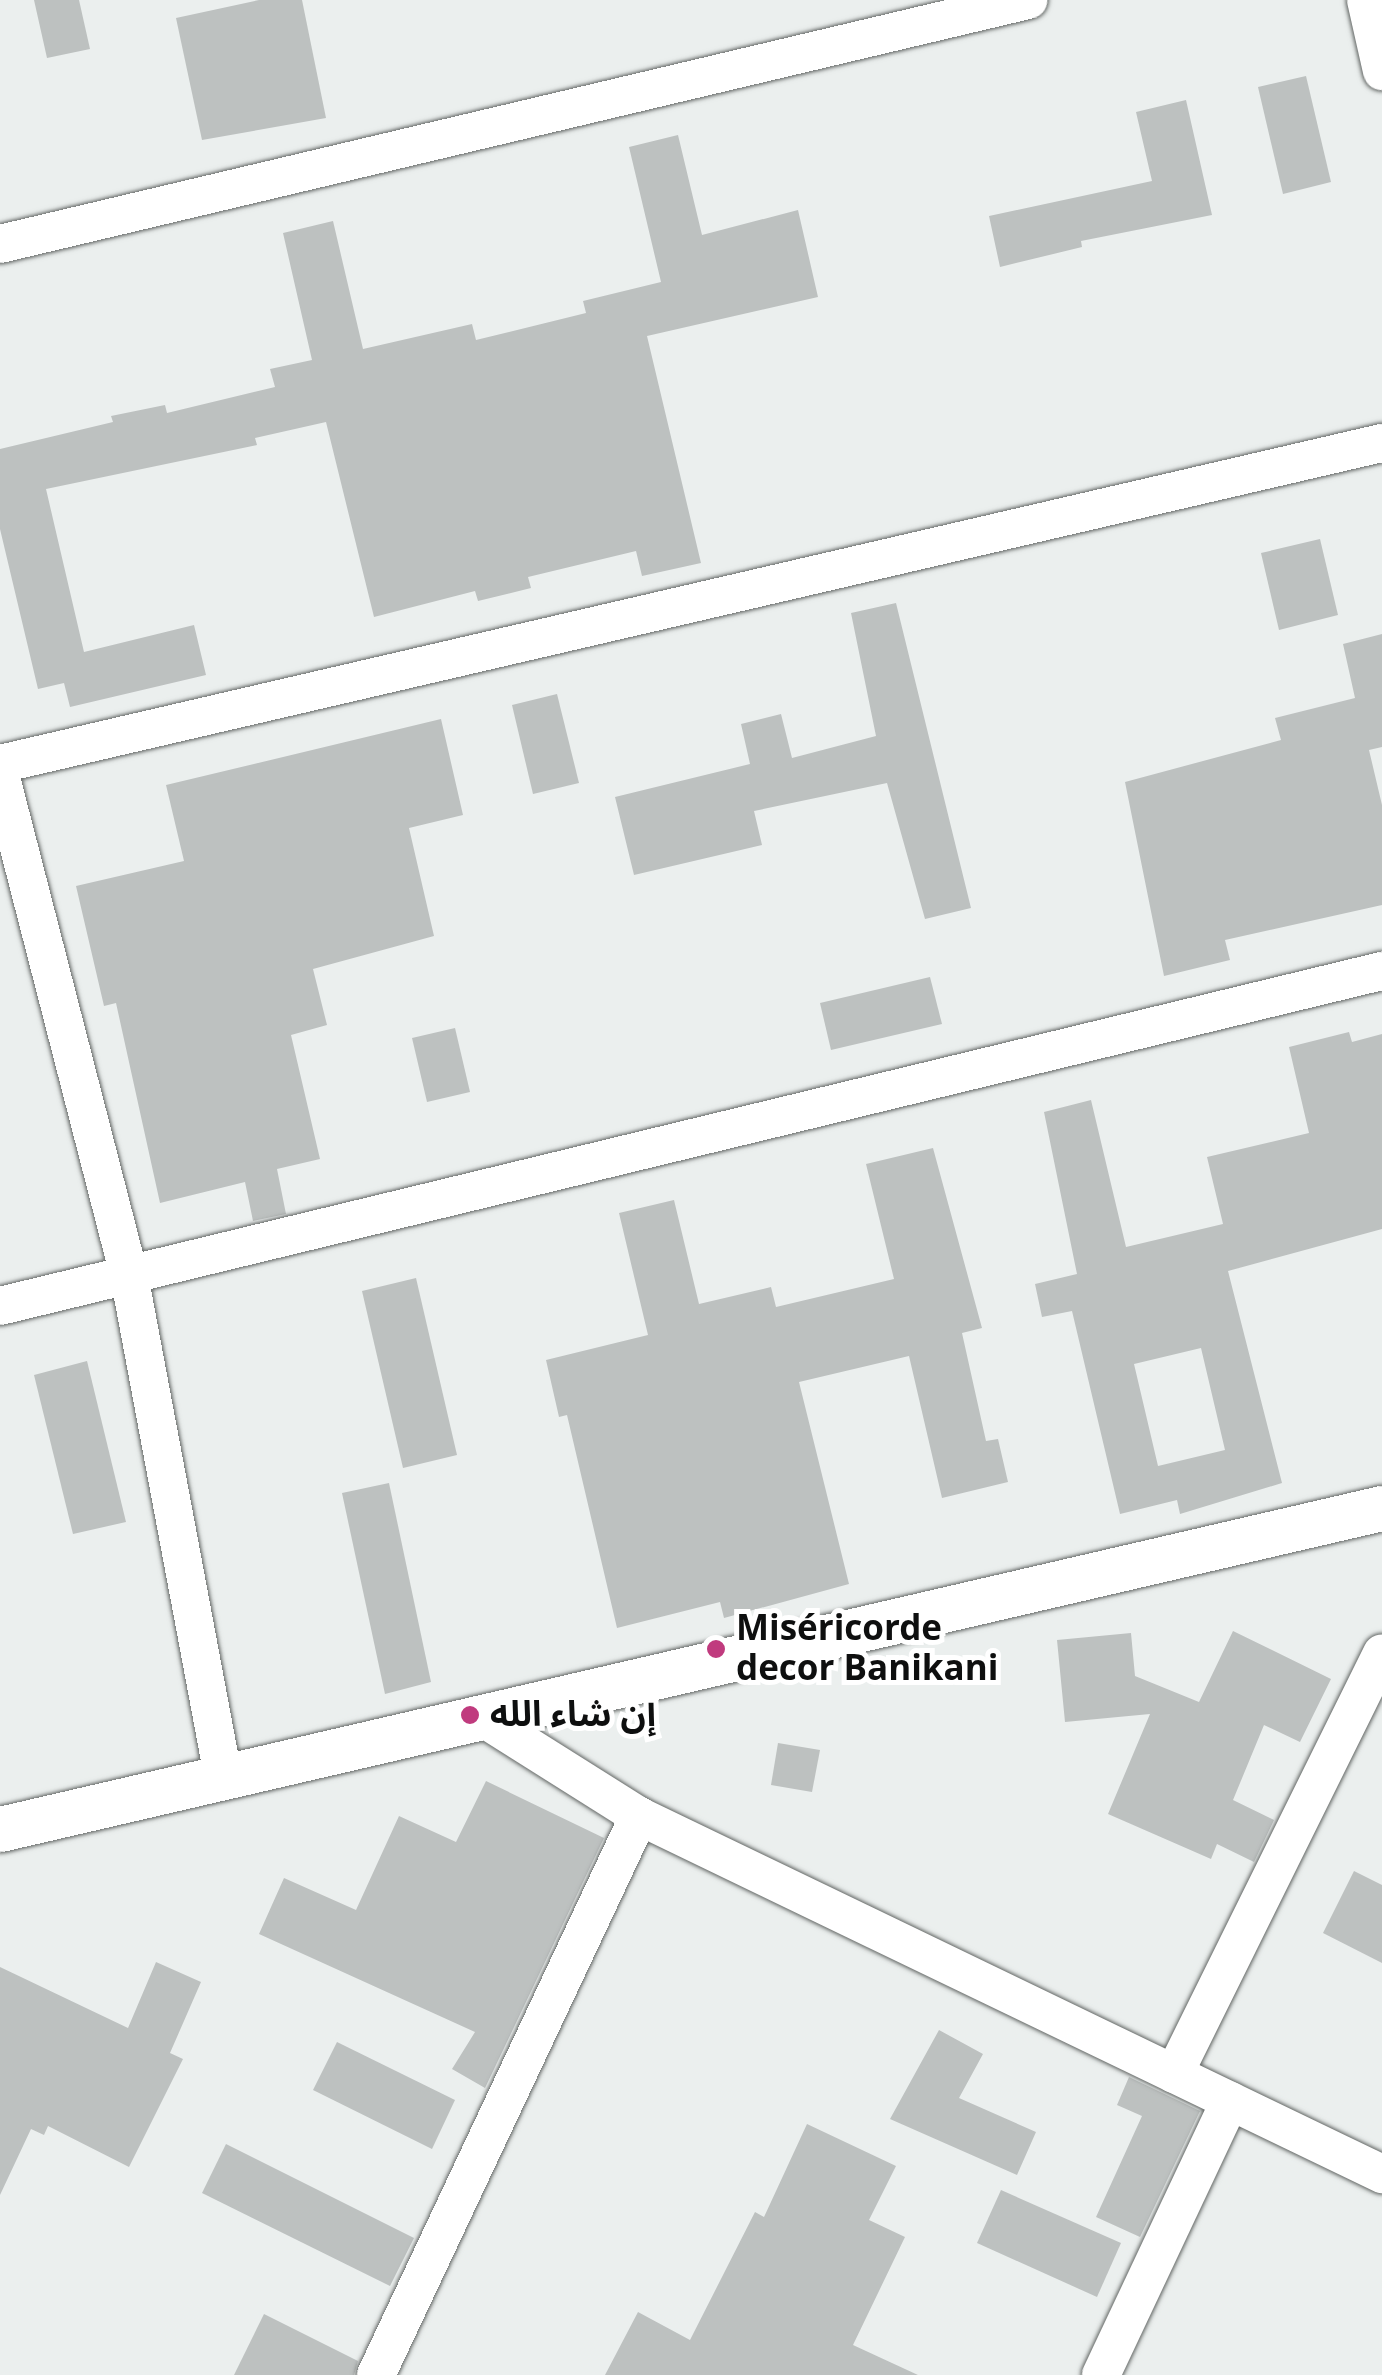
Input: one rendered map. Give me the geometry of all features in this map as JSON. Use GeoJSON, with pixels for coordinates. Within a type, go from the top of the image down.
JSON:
{"type":"FeatureCollection","features":[{"type":"Feature","properties":{"kind":"street"},"geometry":{"type":"LineString","coordinates":[[0,244],[1028,0]]}},
{"type":"Feature","properties":{"kind":"street"},"geometry":{"type":"LineString","coordinates":[[1366,0],[1382,71]]}},
{"type":"Feature","properties":{"kind":"street"},"geometry":{"type":"LineString","coordinates":[[0,764],[1382,443]]}},
{"type":"Feature","properties":{"kind":"street"},"geometry":{"type":"LineString","coordinates":[[0,774],[128,1275],[224,1776]]}},
{"type":"Feature","properties":{"kind":"street"},"geometry":{"type":"LineString","coordinates":[[0,1306],[1382,971]]}},
{"type":"Feature","properties":{"kind":"street"},"geometry":{"type":"LineString","coordinates":[[0,1829],[1382,1508]]}},
{"type":"Feature","properties":{"kind":"street"},"geometry":{"type":"LineString","coordinates":[[1174,2074],[1382,1654]]}},
{"type":"Feature","properties":{"kind":"street"},"geometry":{"type":"LineString","coordinates":[[480,1716],[639,1816],[1382,2174]]}},
{"type":"Feature","properties":{"kind":"street"},"geometry":{"type":"LineString","coordinates":[[376,2375],[639,1816]]}},
{"type":"Feature","properties":{"kind":"street"},"geometry":{"type":"LineString","coordinates":[[1101,2375],[1230,2101]]}},
{"type":"Feature","properties":{"kind":"building"},"geometry":{"type":"Polygon","coordinates":[[[34,0],[79,0],[90,49],[47,58],[34,0]]]}},
{"type":"Feature","properties":{"kind":"building"},"geometry":{"type":"Polygon","coordinates":[[[259,0],[302,0],[326,118],[202,140],[176,18],[259,0]]]}},
{"type":"Feature","properties":{"kind":"building"},"geometry":{"type":"Polygon","coordinates":[[[1306,76],[1331,182],[1283,194],[1258,87],[1306,76]]]}},
{"type":"Feature","properties":{"kind":"building"},"geometry":{"type":"Polygon","coordinates":[[[1186,100],[1212,215],[1081,241],[1082,247],[1000,267],[989,216],[1152,181],[1136,112],[1186,100]]]}},
{"type":"Feature","properties":{"kind":"building"},"geometry":{"type":"Polygon","coordinates":[[[678,135],[702,235],[798,210],[818,297],[647,336],[701,563],[642,576],[636,551],[528,577],[531,588],[478,601],[475,591],[374,617],[326,422],[255,438],[257,445],[46,489],[84,652],[194,625],[206,675],[70,707],[64,683],[38,689],[0,529],[0,449],[113,422],[111,416],[165,405],[167,413],[275,387],[270,369],[312,360],[283,233],[333,221],[363,349],[472,324],[476,340],[586,313],[583,301],[661,282],[629,147],[678,135]]]}},
{"type":"Feature","properties":{"kind":"building"},"geometry":{"type":"Polygon","coordinates":[[[1320,539],[1338,615],[1279,630],[1261,553],[1320,539]]]}},
{"type":"Feature","properties":{"kind":"building"},"geometry":{"type":"Polygon","coordinates":[[[896,603],[971,908],[925,919],[887,783],[754,811],[762,845],[634,875],[615,797],[750,764],[741,724],[781,714],[792,758],[876,736],[851,613],[896,603]]]}},
{"type":"Feature","properties":{"kind":"building"},"geometry":{"type":"Polygon","coordinates":[[[1382,634],[1382,747],[1369,750],[1382,805],[1382,905],[1225,940],[1230,960],[1164,976],[1125,782],[1281,740],[1275,718],[1355,698],[1343,644],[1382,634]]]}},
{"type":"Feature","properties":{"kind":"building"},"geometry":{"type":"Polygon","coordinates":[[[557,694],[579,783],[533,794],[512,705],[557,694]]]}},
{"type":"Feature","properties":{"kind":"building"},"geometry":{"type":"Polygon","coordinates":[[[441,719],[463,815],[409,828],[434,936],[313,969],[327,1025],[291,1035],[320,1159],[277,1169],[286,1214],[253,1221],[245,1182],[160,1203],[116,1003],[104,1006],[76,886],[184,861],[166,785],[441,719]]]}},
{"type":"Feature","properties":{"kind":"building"},"geometry":{"type":"Polygon","coordinates":[[[930,977],[942,1024],[831,1050],[820,1003],[930,977]]]}},
{"type":"Feature","properties":{"kind":"building"},"geometry":{"type":"Polygon","coordinates":[[[455,1028],[470,1092],[427,1102],[412,1038],[455,1028]]]}},
{"type":"Feature","properties":{"kind":"building"},"geometry":{"type":"Polygon","coordinates":[[[1349,1032],[1352,1042],[1382,1034],[1382,1229],[1228,1271],[1282,1483],[1180,1514],[1177,1500],[1120,1514],[1072,1311],[1042,1317],[1035,1284],[1077,1274],[1044,1112],[1091,1100],[1126,1247],[1223,1224],[1207,1157],[1309,1133],[1289,1047],[1349,1032]],[[1201,1348],[1134,1364],[1158,1466],[1225,1450],[1201,1348]]]}},
{"type":"Feature","properties":{"kind":"building"},"geometry":{"type":"Polygon","coordinates":[[[933,1148],[982,1328],[962,1333],[986,1441],[998,1439],[1008,1482],[942,1498],[909,1356],[799,1382],[849,1584],[724,1618],[720,1602],[617,1628],[567,1415],[559,1417],[546,1360],[648,1335],[619,1213],[674,1200],[699,1304],[771,1287],[776,1307],[894,1279],[866,1164],[933,1148]]]}},
{"type":"Feature","properties":{"kind":"building"},"geometry":{"type":"Polygon","coordinates":[[[416,1278],[457,1455],[403,1468],[362,1291],[416,1278]]]}},
{"type":"Feature","properties":{"kind":"building"},"geometry":{"type":"Polygon","coordinates":[[[87,1361],[126,1522],[73,1534],[34,1375],[87,1361]]]}},
{"type":"Feature","properties":{"kind":"building"},"geometry":{"type":"Polygon","coordinates":[[[389,1483],[431,1682],[385,1694],[342,1493],[389,1483]]]}},
{"type":"Feature","properties":{"kind":"building"},"geometry":{"type":"Polygon","coordinates":[[[1233,1631],[1331,1679],[1300,1742],[1264,1725],[1233,1800],[1274,1820],[1254,1862],[1217,1844],[1211,1859],[1108,1814],[1150,1714],[1065,1722],[1057,1640],[1131,1633],[1135,1676],[1199,1702],[1233,1631]]]}},
{"type":"Feature","properties":{"kind":"building"},"geometry":{"type":"Polygon","coordinates":[[[778,1743],[820,1750],[812,1792],[771,1785],[778,1743]]]}},
{"type":"Feature","properties":{"kind":"building"},"geometry":{"type":"Polygon","coordinates":[[[486,1781],[604,1838],[485,2088],[452,2069],[475,2032],[259,1934],[284,1878],[356,1910],[399,1816],[456,1842],[486,1781]]]}},
{"type":"Feature","properties":{"kind":"building"},"geometry":{"type":"Polygon","coordinates":[[[1354,1871],[1382,1885],[1382,1963],[1323,1933],[1354,1871]]]}},
{"type":"Feature","properties":{"kind":"building"},"geometry":{"type":"Polygon","coordinates":[[[156,1962],[201,1982],[170,2053],[183,2059],[129,2167],[48,2126],[44,2135],[31,2129],[0,2195],[0,1967],[128,2028],[156,1962]]]}},
{"type":"Feature","properties":{"kind":"building"},"geometry":{"type":"Polygon","coordinates":[[[939,2030],[983,2054],[959,2098],[1036,2132],[1017,2175],[890,2119],[939,2030]]]}},
{"type":"Feature","properties":{"kind":"building"},"geometry":{"type":"Polygon","coordinates":[[[337,2042],[455,2100],[432,2149],[313,2090],[337,2042]]]}},
{"type":"Feature","properties":{"kind":"building"},"geometry":{"type":"Polygon","coordinates":[[[1129,2077],[1200,2111],[1140,2237],[1096,2217],[1142,2116],[1117,2105],[1129,2077]]]}},
{"type":"Feature","properties":{"kind":"building"},"geometry":{"type":"Polygon","coordinates":[[[807,2124],[896,2166],[869,2220],[905,2237],[853,2345],[918,2375],[605,2375],[638,2312],[690,2340],[755,2212],[764,2217],[807,2124]]]}},
{"type":"Feature","properties":{"kind":"building"},"geometry":{"type":"Polygon","coordinates":[[[226,2144],[414,2238],[390,2286],[202,2193],[226,2144]]]}},
{"type":"Feature","properties":{"kind":"building"},"geometry":{"type":"Polygon","coordinates":[[[1001,2190],[1121,2243],[1097,2297],[977,2243],[1001,2190]]]}},
{"type":"Feature","properties":{"kind":"building"},"geometry":{"type":"Polygon","coordinates":[[[264,2314],[358,2361],[354,2375],[234,2375],[264,2314]]]}},
{"type":"Feature","properties":{"kind":"place","name":"Miséricorde decor Banikani"},"geometry":{"type":"Point","coordinates":[716,1649]}},
{"type":"Feature","properties":{"kind":"place","name":"إن شاء الله"},"geometry":{"type":"Point","coordinates":[470,1715]}}]}
